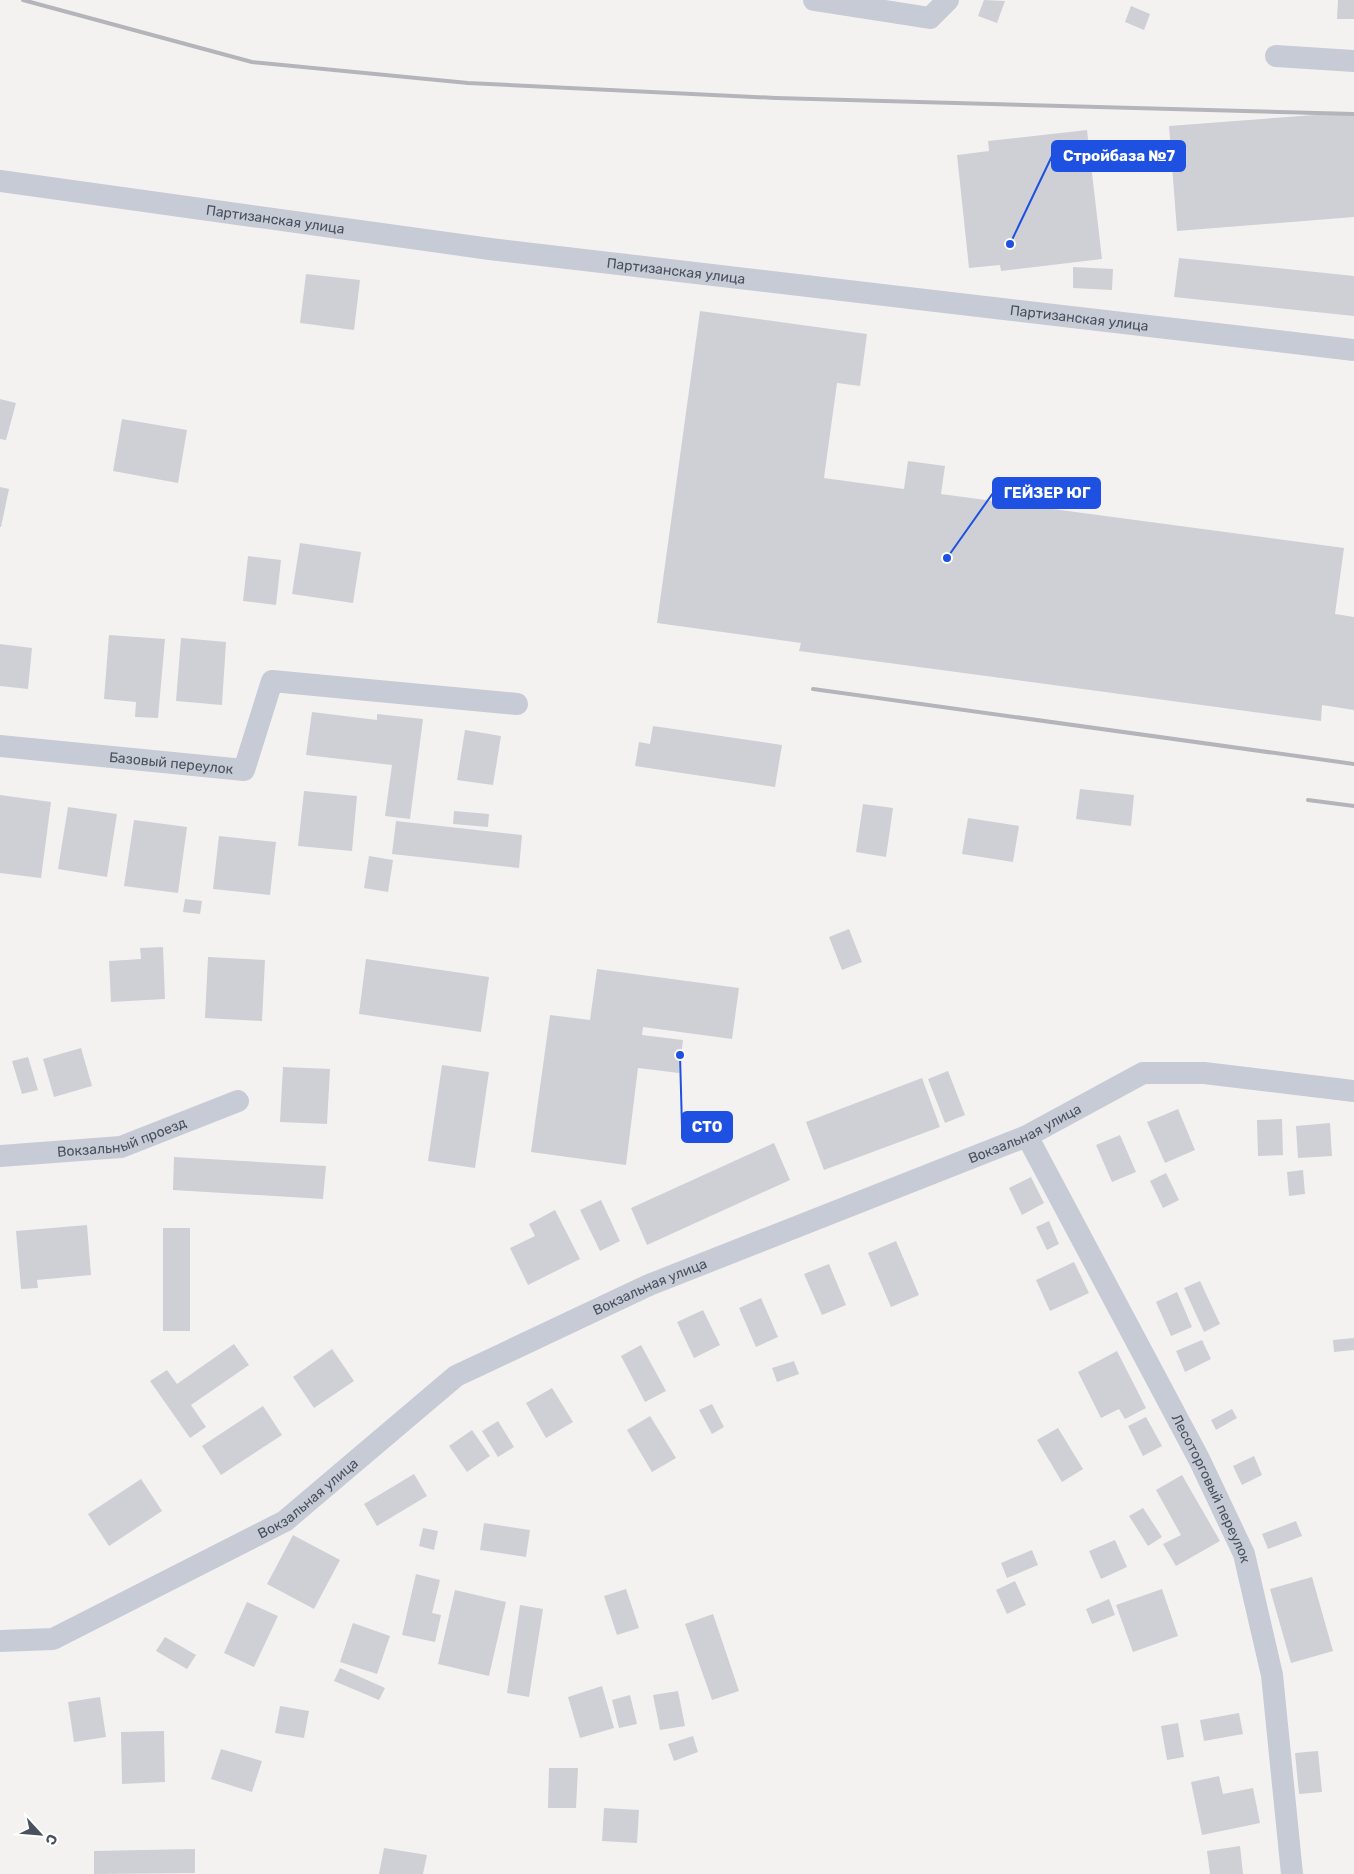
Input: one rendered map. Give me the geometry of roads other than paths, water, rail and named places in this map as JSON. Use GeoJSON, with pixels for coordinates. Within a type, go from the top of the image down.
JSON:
{"type":"FeatureCollection","features":[{"type":"Feature","properties":{"kind":"street"},"geometry":{"type":"LineString","coordinates":[[814,0],[930,18],[948,0]]}},
{"type":"Feature","properties":{"kind":"street"},"geometry":{"type":"LineString","coordinates":[[1276,56],[1354,61]]}},
{"type":"Feature","properties":{"kind":"street","name":"Партизанская улица"},"geometry":{"type":"LineString","coordinates":[[0,181],[490,249],[1354,350]]}},
{"type":"Feature","properties":{"kind":"street","name":"Базовый переулок"},"geometry":{"type":"LineString","coordinates":[[0,746],[244,770],[272,682],[517,704]]}},
{"type":"Feature","properties":{"kind":"street","name":"Вокзальная улица"},"geometry":{"type":"LineString","coordinates":[[0,1641],[53,1639],[285,1521],[456,1376],[649,1285],[1028,1136],[1142,1073],[1204,1072],[1354,1091]]}},
{"type":"Feature","properties":{"kind":"street","name":"Вокзальный проезд"},"geometry":{"type":"LineString","coordinates":[[0,1156],[122,1147],[238,1101]]}},
{"type":"Feature","properties":{"kind":"street","name":"Лесоторговый переулок"},"geometry":{"type":"LineString","coordinates":[[1028,1136],[1199,1459],[1244,1554],[1272,1675],[1292,1874]]}},
{"type":"Feature","properties":{"kind":"railway"},"geometry":{"type":"LineString","coordinates":[[23,0],[252,62],[468,83],[776,98],[1354,114]]}},
{"type":"Feature","properties":{"kind":"railway"},"geometry":{"type":"LineString","coordinates":[[813,689],[1354,764]]}},
{"type":"Feature","properties":{"kind":"railway"},"geometry":{"type":"LineString","coordinates":[[1308,800],[1354,806]]}},
{"type":"Feature","properties":{"kind":"place","name":"Стройбаза №7"},"geometry":{"type":"Point","coordinates":[1010,244]}},
{"type":"Feature","properties":{"kind":"place","name":"ГЕЙЗЕР ЮГ"},"geometry":{"type":"Point","coordinates":[947,558]}},
{"type":"Feature","properties":{"kind":"place","name":"СТО"},"geometry":{"type":"Point","coordinates":[680,1055]}}]}
